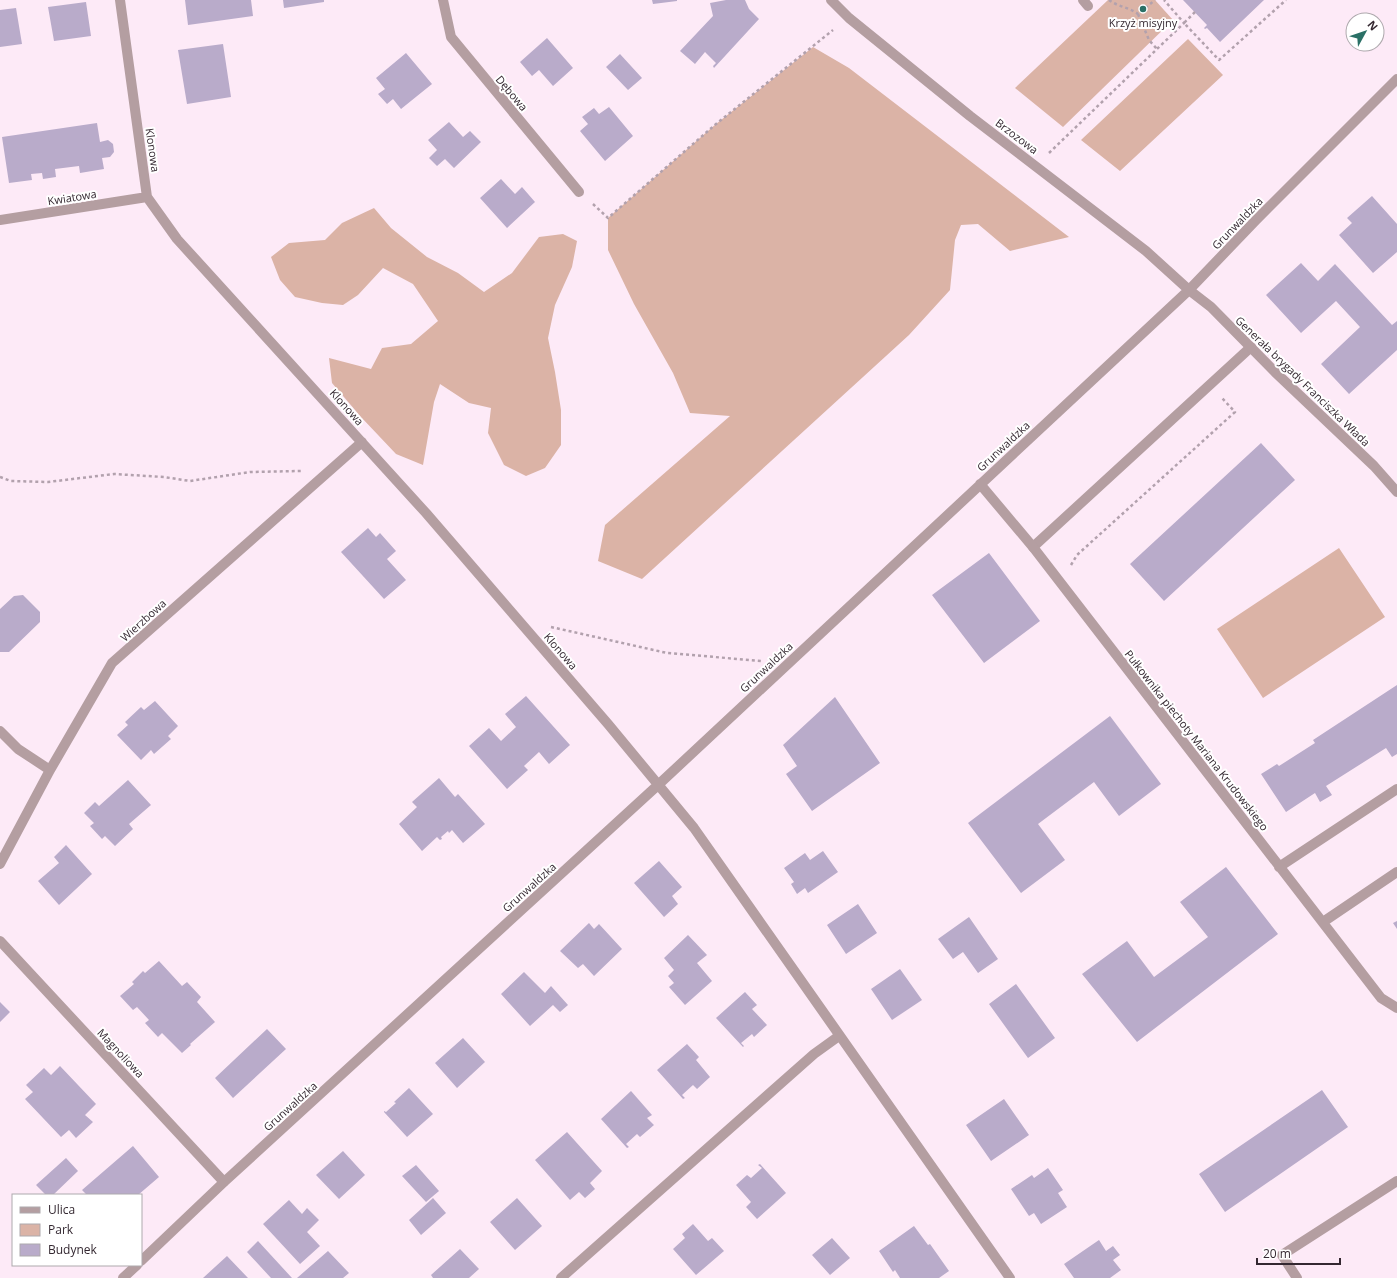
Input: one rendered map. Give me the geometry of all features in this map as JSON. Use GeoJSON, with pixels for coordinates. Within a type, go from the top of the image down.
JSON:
{"type":"FeatureCollection","features":[{"type":"Feature","properties":{"kind":"street","name":"Klonowa"},"geometry":{"type":"LineString","coordinates":[[120,0],[147,197],[177,239],[426,513],[529,632],[694,828],[1010,1278]]}},
{"type":"Feature","properties":{"kind":"street","name":"Dębowa"},"geometry":{"type":"LineString","coordinates":[[443,0],[451,38],[579,192]]}},
{"type":"Feature","properties":{"kind":"street","name":"Brzozowa"},"geometry":{"type":"LineString","coordinates":[[831,0],[849,18],[970,116],[1146,251],[1189,290]]}},
{"type":"Feature","properties":{"kind":"street","name":"Grunwaldzka"},"geometry":{"type":"LineString","coordinates":[[142,1260],[224,1182],[658,785],[1189,290],[1262,214],[1397,79]]}},
{"type":"Feature","properties":{"kind":"street","name":"Kwiatowa"},"geometry":{"type":"LineString","coordinates":[[0,220],[147,197]]}},
{"type":"Feature","properties":{"kind":"street","name":"Generała brygady Franciszka Włada"},"geometry":{"type":"LineString","coordinates":[[1189,290],[1211,307],[1275,372],[1374,466],[1397,492]]}},
{"type":"Feature","properties":{"kind":"street"},"geometry":{"type":"LineString","coordinates":[[1033,547],[1251,347]]}},
{"type":"Feature","properties":{"kind":"street","name":"Wierzbowa"},"geometry":{"type":"LineString","coordinates":[[0,864],[50,770],[112,663],[362,442]]}},
{"type":"Feature","properties":{"kind":"street","name":"Pułkownika piechoty Mariana Krudowskiego"},"geometry":{"type":"LineString","coordinates":[[980,484],[1033,547],[1381,998],[1397,1008]]}},
{"type":"Feature","properties":{"kind":"street"},"geometry":{"type":"LineString","coordinates":[[0,731],[18,749],[50,770]]}},
{"type":"Feature","properties":{"kind":"street"},"geometry":{"type":"LineString","coordinates":[[1279,867],[1397,789]]}},
{"type":"Feature","properties":{"kind":"street"},"geometry":{"type":"LineString","coordinates":[[1323,922],[1397,872]]}},
{"type":"Feature","properties":{"kind":"street","name":"Magnoliowa"},"geometry":{"type":"LineString","coordinates":[[0,941],[224,1182]]}},
{"type":"Feature","properties":{"kind":"street"},"geometry":{"type":"LineString","coordinates":[[560,1278],[808,1060],[839,1036]]}},
{"type":"Feature","properties":{"kind":"street"},"geometry":{"type":"LineString","coordinates":[[1297,1278],[1282,1255],[1397,1181]]}},
{"type":"Feature","properties":{"kind":"street"},"geometry":{"type":"LineString","coordinates":[[123,1278],[136,1266]]}},
{"type":"Feature","properties":{"kind":"path"},"geometry":{"type":"LineString","coordinates":[[1109,0],[1114,4],[1133,9],[1138,14],[1149,40],[1157,49]]}},
{"type":"Feature","properties":{"kind":"path"},"geometry":{"type":"LineString","coordinates":[[1138,14],[1155,0]]}},
{"type":"Feature","properties":{"kind":"path"},"geometry":{"type":"LineString","coordinates":[[1164,0],[1220,60],[1286,0]]}},
{"type":"Feature","properties":{"kind":"path"},"geometry":{"type":"LineString","coordinates":[[1036,166],[1195,12]]}},
{"type":"Feature","properties":{"kind":"path"},"geometry":{"type":"LineString","coordinates":[[579,192],[608,218],[716,124],[849,18]]}},
{"type":"Feature","properties":{"kind":"path"},"geometry":{"type":"LineString","coordinates":[[1071,566],[1076,556],[1234,412],[1211,384]]}},
{"type":"Feature","properties":{"kind":"path"},"geometry":{"type":"LineString","coordinates":[[0,477],[11,481],[48,482],[114,474],[164,477],[190,481],[250,472],[298,470],[306,472],[316,482]]}},
{"type":"Feature","properties":{"kind":"path"},"geometry":{"type":"LineString","coordinates":[[529,632],[540,625],[624,645],[667,653],[766,662],[778,673]]}},
{"type":"Feature","properties":{"kind":"green space"},"geometry":{"type":"Polygon","coordinates":[[[1108,0],[1155,0],[1173,20],[1063,127],[1015,88],[1108,0]]]}},
{"type":"Feature","properties":{"kind":"green space"},"geometry":{"type":"Polygon","coordinates":[[[1188,39],[1223,75],[1120,171],[1081,140],[1188,39]]]}},
{"type":"Feature","properties":{"kind":"green space"},"geometry":{"type":"Polygon","coordinates":[[[813,47],[849,68],[1069,237],[1010,251],[978,224],[961,225],[955,240],[950,290],[909,335],[642,579],[598,561],[605,525],[730,416],[690,413],[673,373],[634,304],[608,250],[608,218],[716,124],[813,47]]]}},
{"type":"Feature","properties":{"kind":"green space"},"geometry":{"type":"Polygon","coordinates":[[[374,208],[391,228],[427,257],[458,273],[484,292],[512,273],[539,237],[563,234],[577,241],[572,267],[555,305],[548,338],[561,410],[561,445],[545,468],[526,476],[504,465],[488,433],[491,408],[469,403],[440,384],[434,402],[423,465],[396,454],[361,417],[332,383],[329,358],[371,369],[382,348],[411,344],[438,321],[413,284],[383,268],[358,295],[343,305],[322,303],[295,297],[280,280],[271,257],[289,243],[325,240],[342,223],[374,208]]]}},
{"type":"Feature","properties":{"kind":"green space"},"geometry":{"type":"Polygon","coordinates":[[[1339,548],[1385,617],[1263,698],[1217,629],[1339,548]]]}},
{"type":"Feature","properties":{"kind":"building"},"geometry":{"type":"Polygon","coordinates":[[[185,0],[251,0],[253,16],[188,25],[185,0]]]}},
{"type":"Feature","properties":{"kind":"building"},"geometry":{"type":"Polygon","coordinates":[[[283,0],[324,0],[324,2],[284,8],[283,0]]]}},
{"type":"Feature","properties":{"kind":"building"},"geometry":{"type":"Polygon","coordinates":[[[652,0],[677,0],[677,1],[653,4],[652,0]]]}},
{"type":"Feature","properties":{"kind":"building"},"geometry":{"type":"Polygon","coordinates":[[[726,0],[745,0],[749,9],[759,19],[714,68],[713,66],[716,63],[705,52],[695,64],[680,51],[713,16],[710,3],[726,0]]]}},
{"type":"Feature","properties":{"kind":"building"},"geometry":{"type":"Polygon","coordinates":[[[1183,0],[1264,0],[1220,42],[1207,28],[1204,28],[1207,25],[1183,0]]]}},
{"type":"Feature","properties":{"kind":"building"},"geometry":{"type":"Polygon","coordinates":[[[86,2],[91,36],[54,41],[48,7],[86,2]]]}},
{"type":"Feature","properties":{"kind":"building"},"geometry":{"type":"Polygon","coordinates":[[[16,8],[22,44],[0,47],[0,10],[16,8]]]}},
{"type":"Feature","properties":{"kind":"building"},"geometry":{"type":"Polygon","coordinates":[[[547,38],[573,68],[553,86],[539,70],[532,76],[520,62],[547,38]]]}},
{"type":"Feature","properties":{"kind":"building"},"geometry":{"type":"Polygon","coordinates":[[[223,44],[231,97],[187,104],[178,50],[223,44]]]}},
{"type":"Feature","properties":{"kind":"building"},"geometry":{"type":"Polygon","coordinates":[[[406,53],[432,84],[401,109],[393,99],[387,104],[378,94],[385,89],[376,78],[406,53]]]}},
{"type":"Feature","properties":{"kind":"building"},"geometry":{"type":"Polygon","coordinates":[[[620,54],[642,78],[628,90],[606,67],[620,54]]]}},
{"type":"Feature","properties":{"kind":"building"},"geometry":{"type":"Polygon","coordinates":[[[609,107],[633,136],[605,161],[580,131],[588,124],[582,117],[594,108],[599,114],[609,107]]]}},
{"type":"Feature","properties":{"kind":"building"},"geometry":{"type":"Polygon","coordinates":[[[449,122],[463,137],[470,131],[481,142],[454,168],[445,159],[437,166],[429,158],[437,150],[428,140],[449,122]]]}},
{"type":"Feature","properties":{"kind":"building"},"geometry":{"type":"Polygon","coordinates":[[[97,123],[100,142],[108,140],[113,144],[114,152],[110,157],[102,158],[104,169],[80,173],[79,166],[55,169],[56,177],[43,179],[42,173],[31,174],[32,180],[9,183],[2,137],[97,123]]]}},
{"type":"Feature","properties":{"kind":"building"},"geometry":{"type":"Polygon","coordinates":[[[501,179],[515,194],[522,187],[535,202],[507,228],[480,198],[501,179]]]}},
{"type":"Feature","properties":{"kind":"building"},"geometry":{"type":"Polygon","coordinates":[[[1372,196],[1397,224],[1397,252],[1373,273],[1339,235],[1352,223],[1347,218],[1372,196]]]}},
{"type":"Feature","properties":{"kind":"building"},"geometry":{"type":"Polygon","coordinates":[[[1301,263],[1318,281],[1335,264],[1392,325],[1397,321],[1397,350],[1349,394],[1321,364],[1360,327],[1336,301],[1301,333],[1266,295],[1301,263]]]}},
{"type":"Feature","properties":{"kind":"building"},"geometry":{"type":"Polygon","coordinates":[[[1261,443],[1295,480],[1164,601],[1130,564],[1261,443]]]}},
{"type":"Feature","properties":{"kind":"building"},"geometry":{"type":"Polygon","coordinates":[[[368,528],[376,537],[380,533],[396,551],[387,559],[406,580],[384,599],[341,552],[368,528]]]}},
{"type":"Feature","properties":{"kind":"building"},"geometry":{"type":"Polygon","coordinates":[[[989,553],[1040,621],[984,663],[932,595],[989,553]]]}},
{"type":"Feature","properties":{"kind":"building"},"geometry":{"type":"Polygon","coordinates":[[[23,595],[40,612],[40,622],[9,652],[0,652],[0,609],[14,596],[23,595]]]}},
{"type":"Feature","properties":{"kind":"building"},"geometry":{"type":"Polygon","coordinates":[[[1397,685],[1397,754],[1392,757],[1386,748],[1326,786],[1332,795],[1320,802],[1315,793],[1286,812],[1261,774],[1277,764],[1279,766],[1315,743],[1313,740],[1397,685]]]}},
{"type":"Feature","properties":{"kind":"building"},"geometry":{"type":"Polygon","coordinates":[[[526,696],[570,745],[549,764],[539,752],[524,766],[528,770],[507,789],[469,746],[489,728],[501,741],[516,727],[505,714],[526,696]]]}},
{"type":"Feature","properties":{"kind":"building"},"geometry":{"type":"Polygon","coordinates":[[[835,697],[880,763],[812,811],[786,774],[797,766],[783,745],[835,697]]]}},
{"type":"Feature","properties":{"kind":"building"},"geometry":{"type":"Polygon","coordinates":[[[155,701],[178,726],[168,736],[171,739],[154,754],[151,750],[141,760],[117,735],[128,725],[125,722],[141,707],[144,710],[155,701]]]}},
{"type":"Feature","properties":{"kind":"building"},"geometry":{"type":"Polygon","coordinates":[[[1110,716],[1161,784],[1119,816],[1094,782],[1038,824],[1065,860],[1021,893],[968,823],[1110,716]]]}},
{"type":"Feature","properties":{"kind":"building"},"geometry":{"type":"Polygon","coordinates":[[[439,778],[455,797],[458,794],[485,824],[463,843],[452,830],[449,833],[448,831],[441,837],[442,839],[440,840],[437,837],[422,851],[399,824],[417,807],[412,802],[439,778]]]}},
{"type":"Feature","properties":{"kind":"building"},"geometry":{"type":"Polygon","coordinates":[[[128,780],[151,805],[129,824],[133,829],[115,846],[105,836],[102,839],[90,826],[94,823],[84,813],[95,802],[99,806],[128,780]]]}},
{"type":"Feature","properties":{"kind":"building"},"geometry":{"type":"Polygon","coordinates":[[[66,845],[92,874],[59,905],[38,881],[59,863],[54,857],[66,845]]]}},
{"type":"Feature","properties":{"kind":"building"},"geometry":{"type":"Polygon","coordinates":[[[823,851],[838,872],[808,893],[805,888],[797,894],[791,884],[794,882],[784,868],[805,853],[810,860],[823,851]]]}},
{"type":"Feature","properties":{"kind":"building"},"geometry":{"type":"Polygon","coordinates":[[[659,861],[682,887],[672,896],[678,904],[664,917],[634,883],[659,861]]]}},
{"type":"Feature","properties":{"kind":"building"},"geometry":{"type":"Polygon","coordinates":[[[1226,867],[1278,934],[1137,1042],[1082,974],[1127,941],[1154,977],[1208,937],[1180,902],[1226,867]]]}},
{"type":"Feature","properties":{"kind":"building"},"geometry":{"type":"Polygon","coordinates":[[[858,904],[877,933],[846,954],[827,925],[858,904]]]}},
{"type":"Feature","properties":{"kind":"building"},"geometry":{"type":"Polygon","coordinates":[[[969,917],[998,959],[978,973],[963,952],[953,959],[938,939],[969,917]]]}},
{"type":"Feature","properties":{"kind":"building"},"geometry":{"type":"Polygon","coordinates":[[[1397,921],[1397,929],[1393,923],[1397,921]]]}},
{"type":"Feature","properties":{"kind":"building"},"geometry":{"type":"Polygon","coordinates":[[[589,923],[594,929],[599,924],[622,949],[594,976],[583,964],[578,968],[560,951],[589,923]]]}},
{"type":"Feature","properties":{"kind":"building"},"geometry":{"type":"Polygon","coordinates":[[[688,935],[707,955],[697,963],[712,981],[685,1005],[669,987],[674,983],[668,976],[674,970],[664,958],[688,935]]]}},
{"type":"Feature","properties":{"kind":"building"},"geometry":{"type":"Polygon","coordinates":[[[159,961],[182,986],[187,982],[201,997],[197,1002],[215,1022],[182,1053],[162,1033],[158,1037],[145,1023],[149,1020],[137,1007],[133,1010],[120,996],[134,984],[132,982],[143,971],[145,973],[159,961]]]}},
{"type":"Feature","properties":{"kind":"building"},"geometry":{"type":"Polygon","coordinates":[[[900,969],[922,1000],[892,1020],[871,989],[900,969]]]}},
{"type":"Feature","properties":{"kind":"building"},"geometry":{"type":"Polygon","coordinates":[[[524,972],[545,993],[551,986],[568,1005],[560,1012],[553,1005],[530,1026],[501,994],[524,972]]]}},
{"type":"Feature","properties":{"kind":"building"},"geometry":{"type":"Polygon","coordinates":[[[1016,984],[1055,1038],[1028,1058],[989,1004],[1016,984]]]}},
{"type":"Feature","properties":{"kind":"building"},"geometry":{"type":"Polygon","coordinates":[[[745,992],[757,1005],[752,1009],[767,1025],[754,1037],[752,1034],[741,1043],[744,1046],[743,1047],[716,1018],[745,992]]]}},
{"type":"Feature","properties":{"kind":"building"},"geometry":{"type":"Polygon","coordinates":[[[0,1002],[10,1012],[0,1022],[0,1002]]]}},
{"type":"Feature","properties":{"kind":"building"},"geometry":{"type":"Polygon","coordinates":[[[267,1029],[286,1049],[233,1098],[215,1078],[267,1029]]]}},
{"type":"Feature","properties":{"kind":"building"},"geometry":{"type":"Polygon","coordinates":[[[463,1038],[485,1062],[457,1088],[435,1063],[463,1038]]]}},
{"type":"Feature","properties":{"kind":"building"},"geometry":{"type":"Polygon","coordinates":[[[687,1044],[699,1057],[696,1060],[710,1077],[697,1089],[693,1085],[682,1095],[685,1098],[683,1099],[657,1070],[687,1044]]]}},
{"type":"Feature","properties":{"kind":"building"},"geometry":{"type":"Polygon","coordinates":[[[60,1066],[96,1104],[85,1115],[93,1122],[76,1138],[69,1130],[61,1137],[25,1099],[33,1092],[26,1085],[44,1068],[51,1075],[60,1066]]]}},
{"type":"Feature","properties":{"kind":"building"},"geometry":{"type":"Polygon","coordinates":[[[409,1088],[433,1114],[407,1137],[384,1111],[386,1112],[396,1103],[394,1102],[409,1088]]]}},
{"type":"Feature","properties":{"kind":"building"},"geometry":{"type":"Polygon","coordinates":[[[1322,1090],[1348,1127],[1225,1212],[1199,1174],[1322,1090]]]}},
{"type":"Feature","properties":{"kind":"building"},"geometry":{"type":"Polygon","coordinates":[[[631,1091],[652,1115],[647,1118],[654,1125],[640,1137],[637,1134],[626,1144],[629,1147],[627,1148],[601,1119],[631,1091]]]}},
{"type":"Feature","properties":{"kind":"building"},"geometry":{"type":"Polygon","coordinates":[[[1004,1099],[1029,1135],[991,1161],[966,1125],[1004,1099]]]}},
{"type":"Feature","properties":{"kind":"building"},"geometry":{"type":"Polygon","coordinates":[[[567,1132],[602,1171],[590,1183],[595,1189],[585,1198],[579,1192],[570,1200],[535,1160],[567,1132]]]}},
{"type":"Feature","properties":{"kind":"building"},"geometry":{"type":"Polygon","coordinates":[[[133,1146],[159,1177],[139,1194],[86,1194],[82,1190],[133,1146]]]}},
{"type":"Feature","properties":{"kind":"building"},"geometry":{"type":"Polygon","coordinates":[[[343,1151],[365,1175],[339,1199],[316,1175],[343,1151]]]}},
{"type":"Feature","properties":{"kind":"building"},"geometry":{"type":"Polygon","coordinates":[[[66,1158],[78,1171],[54,1194],[45,1194],[36,1185],[66,1158]]]}},
{"type":"Feature","properties":{"kind":"building"},"geometry":{"type":"Polygon","coordinates":[[[760,1164],[786,1193],[757,1219],[746,1207],[751,1202],[736,1185],[747,1175],[751,1178],[762,1168],[758,1165],[760,1164]]]}},
{"type":"Feature","properties":{"kind":"building"},"geometry":{"type":"Polygon","coordinates":[[[416,1165],[439,1191],[426,1202],[402,1176],[416,1165]]]}},
{"type":"Feature","properties":{"kind":"building"},"geometry":{"type":"Polygon","coordinates":[[[1048,1168],[1063,1190],[1058,1193],[1067,1207],[1041,1224],[1034,1213],[1029,1216],[1011,1189],[1032,1175],[1034,1178],[1048,1168]]]}},
{"type":"Feature","properties":{"kind":"building"},"geometry":{"type":"Polygon","coordinates":[[[433,1198],[446,1213],[421,1235],[409,1220],[433,1198]]]}},
{"type":"Feature","properties":{"kind":"building"},"geometry":{"type":"Polygon","coordinates":[[[517,1198],[542,1226],[515,1250],[490,1222],[517,1198]]]}},
{"type":"Feature","properties":{"kind":"building"},"geometry":{"type":"Polygon","coordinates":[[[289,1200],[302,1214],[307,1208],[319,1220],[307,1232],[320,1246],[300,1264],[263,1224],[289,1200]]]}},
{"type":"Feature","properties":{"kind":"building"},"geometry":{"type":"Polygon","coordinates":[[[693,1224],[708,1241],[712,1238],[724,1251],[696,1275],[673,1249],[685,1238],[682,1234],[693,1224]]]}},
{"type":"Feature","properties":{"kind":"building"},"geometry":{"type":"Polygon","coordinates":[[[914,1226],[928,1245],[930,1244],[949,1271],[939,1278],[900,1278],[895,1270],[893,1272],[879,1251],[914,1226]]]}},
{"type":"Feature","properties":{"kind":"building"},"geometry":{"type":"Polygon","coordinates":[[[832,1238],[850,1258],[830,1275],[812,1255],[832,1238]]]}},
{"type":"Feature","properties":{"kind":"building"},"geometry":{"type":"Polygon","coordinates":[[[1099,1240],[1106,1251],[1113,1246],[1120,1255],[1113,1260],[1121,1270],[1110,1278],[1074,1278],[1064,1264],[1099,1240]]]}},
{"type":"Feature","properties":{"kind":"building"},"geometry":{"type":"Polygon","coordinates":[[[258,1241],[292,1278],[271,1278],[247,1252],[258,1241]]]}},
{"type":"Feature","properties":{"kind":"building"},"geometry":{"type":"Polygon","coordinates":[[[460,1249],[479,1269],[469,1278],[433,1278],[431,1275],[460,1249]]]}},
{"type":"Feature","properties":{"kind":"building"},"geometry":{"type":"Polygon","coordinates":[[[328,1251],[349,1273],[343,1278],[297,1278],[328,1251]]]}},
{"type":"Feature","properties":{"kind":"building"},"geometry":{"type":"Polygon","coordinates":[[[227,1256],[248,1278],[203,1278],[227,1256]]]}},
{"type":"Feature","properties":{"kind":"place","name":"Krzyż misyjny"},"geometry":{"type":"Point","coordinates":[1143,9]}}]}
